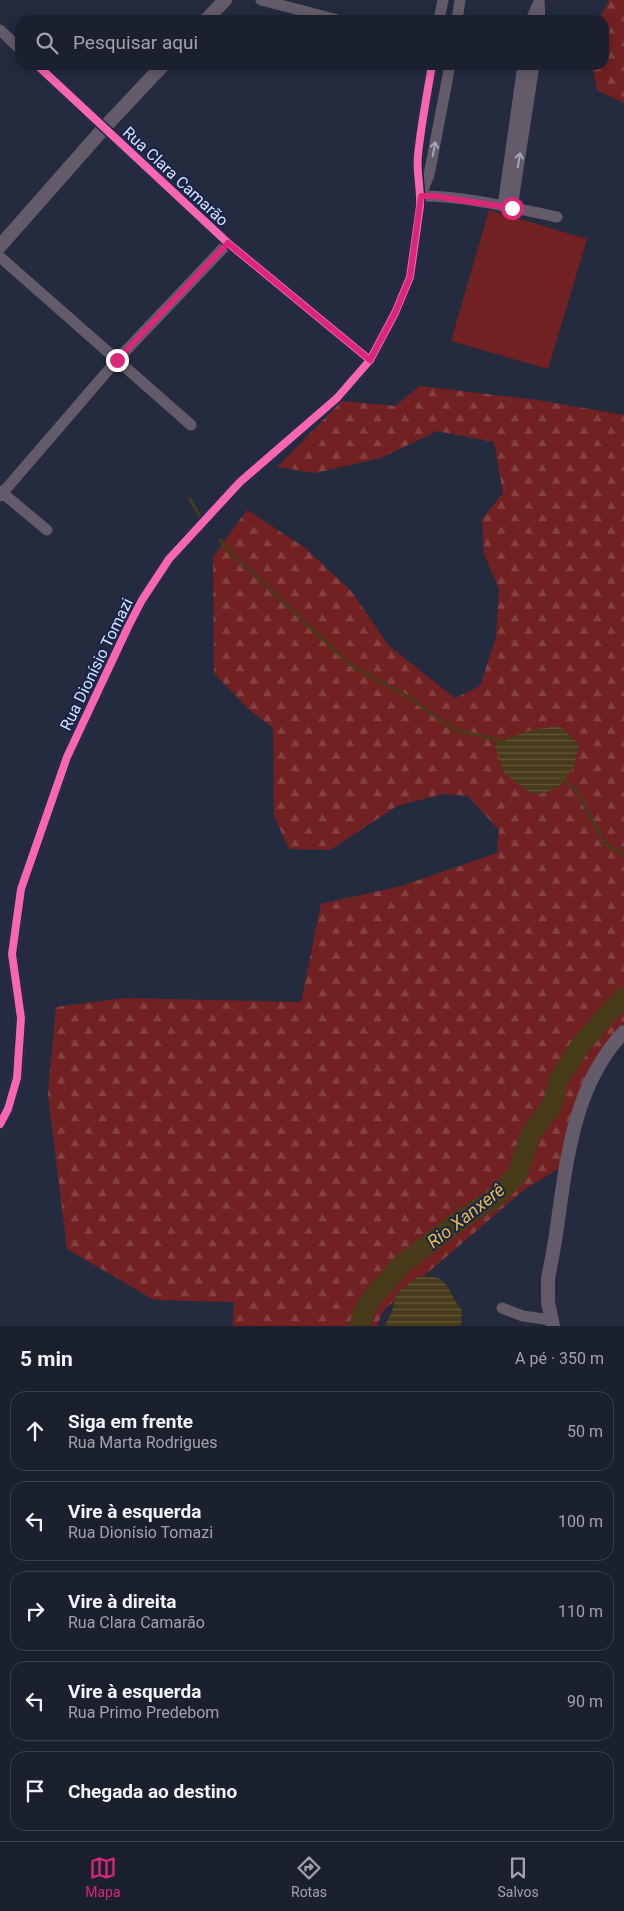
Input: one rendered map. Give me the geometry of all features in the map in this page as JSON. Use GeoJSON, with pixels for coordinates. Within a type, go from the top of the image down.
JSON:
{"type":"FeatureCollection","features":[{"type":"Feature","properties":{"kind":"street"},"geometry":{"type":"LineString","coordinates":[[211,15],[225,0]]}},
{"type":"Feature","properties":{"kind":"street"},"geometry":{"type":"LineString","coordinates":[[261,0],[319,15]]}},
{"type":"Feature","properties":{"kind":"street"},"geometry":{"type":"LineString","coordinates":[[440,15],[443,0]]}},
{"type":"Feature","properties":{"kind":"street"},"geometry":{"type":"LineString","coordinates":[[458,15],[460,0]]}},
{"type":"Feature","properties":{"kind":"street"},"geometry":{"type":"LineString","coordinates":[[533,15],[539,2]]}},
{"type":"Feature","properties":{"kind":"street"},"geometry":{"type":"LineString","coordinates":[[539,2],[540,15]]}},
{"type":"Feature","properties":{"kind":"street"},"geometry":{"type":"LineString","coordinates":[[0,30],[15,44]]}},
{"type":"Feature","properties":{"kind":"street","name":"Rua Clara Camarão"},"geometry":{"type":"LineString","coordinates":[[43,70],[228,243],[370,360]]}},
{"type":"Feature","properties":{"kind":"street"},"geometry":{"type":"LineString","coordinates":[[0,246],[104,128],[158,70]]}},
{"type":"Feature","properties":{"kind":"street","name":"Rua Dionísio Tomazi"},"geometry":{"type":"LineString","coordinates":[[421,196],[417,174],[418,154],[431,70]]}},
{"type":"Feature","properties":{"kind":"street","name":"Rua Dionísio Tomazi"},"geometry":{"type":"LineString","coordinates":[[0,1124],[8,1109],[17,1078],[22,1018],[12,954],[21,889],[67,757],[142,600],[169,559],[240,482],[337,398],[370,360],[395,313],[410,277],[421,196],[429,175],[449,70]]}},
{"type":"Feature","properties":{"kind":"street"},"geometry":{"type":"LineString","coordinates":[[507,207],[522,70]]}},
{"type":"Feature","properties":{"kind":"street"},"geometry":{"type":"LineString","coordinates":[[507,207],[533,70]]}},
{"type":"Feature","properties":{"kind":"street"},"geometry":{"type":"LineString","coordinates":[[421,196],[434,196],[507,207],[557,218]]}},
{"type":"Feature","properties":{"kind":"street"},"geometry":{"type":"LineString","coordinates":[[47,530],[1,493],[117,360],[228,243]]}},
{"type":"Feature","properties":{"kind":"street"},"geometry":{"type":"LineString","coordinates":[[0,257],[191,425]]}},
{"type":"Feature","properties":{"kind":"street"},"geometry":{"type":"LineString","coordinates":[[502,1308],[523,1316],[552,1323],[548,1302],[548,1279],[573,1132],[585,1090],[592,1075],[614,1042],[624,1032]]}},
{"type":"Feature","properties":{"kind":"green space"},"geometry":{"type":"Polygon","coordinates":[[[609,0],[624,0],[624,103],[597,90],[593,70],[609,70],[609,15],[602,15],[609,0]]]}},
{"type":"Feature","properties":{"kind":"green space"},"geometry":{"type":"Polygon","coordinates":[[[489,210],[587,239],[548,369],[451,341],[489,210]]]}},
{"type":"Feature","properties":{"kind":"green space"},"geometry":{"type":"Polygon","coordinates":[[[420,386],[537,400],[624,415],[624,1023],[607,1042],[584,1080],[561,1167],[525,1189],[383,1311],[377,1326],[233,1326],[234,1302],[154,1300],[67,1249],[48,1094],[56,1007],[125,998],[301,1002],[321,904],[401,886],[497,853],[499,830],[468,796],[443,794],[397,806],[330,850],[289,849],[274,816],[273,728],[248,709],[214,673],[213,557],[247,510],[304,547],[352,592],[389,646],[455,698],[480,686],[496,637],[499,589],[484,554],[482,519],[503,493],[494,442],[437,431],[381,458],[315,473],[277,467],[342,401],[395,406],[420,386]]]}},
{"type":"Feature","properties":{"kind":"shaded area"},"geometry":{"type":"Polygon","coordinates":[[[559,726],[579,744],[574,767],[559,787],[538,795],[529,792],[504,773],[494,743],[532,730],[559,726]]]}},
{"type":"Feature","properties":{"kind":"shaded area"},"geometry":{"type":"Polygon","coordinates":[[[417,1277],[436,1277],[445,1283],[462,1310],[461,1326],[385,1326],[392,1311],[396,1294],[417,1277]]]}},
{"type":"Feature","properties":{"kind":"waterway"},"geometry":{"type":"LineString","coordinates":[[190,499],[199,515]]}},
{"type":"Feature","properties":{"kind":"waterway"},"geometry":{"type":"LineString","coordinates":[[220,540],[227,549],[349,664],[407,696],[455,730],[504,741]]}},
{"type":"Feature","properties":{"kind":"waterway"},"geometry":{"type":"LineString","coordinates":[[562,779],[575,789],[606,845],[624,854]]}},
{"type":"Feature","properties":{"kind":"waterway","name":"Rio Xanxerê"},"geometry":{"type":"LineString","coordinates":[[359,1326],[367,1304],[402,1264],[464,1217],[494,1199],[517,1175],[531,1133],[552,1106],[559,1079],[580,1046],[624,997]]}},
{"type":"Feature","properties":{"kind":"cycle path"},"geometry":{"type":"LineString","coordinates":[[42,70],[228,243],[370,360]]}},
{"type":"Feature","properties":{"kind":"cycle path"},"geometry":{"type":"LineString","coordinates":[[0,1124],[8,1109],[17,1078],[21,1018],[12,954],[21,889],[67,757],[128,627],[142,600],[169,559],[240,482],[337,398],[370,360],[395,313],[410,277],[420,206],[418,155],[431,70]]}},
{"type":"Feature","properties":{"kind":"route"},"geometry":{"type":"LineString","coordinates":[[117,360],[228,243],[370,360],[395,313],[410,277],[421,196],[434,196],[512,208]]}}]}
